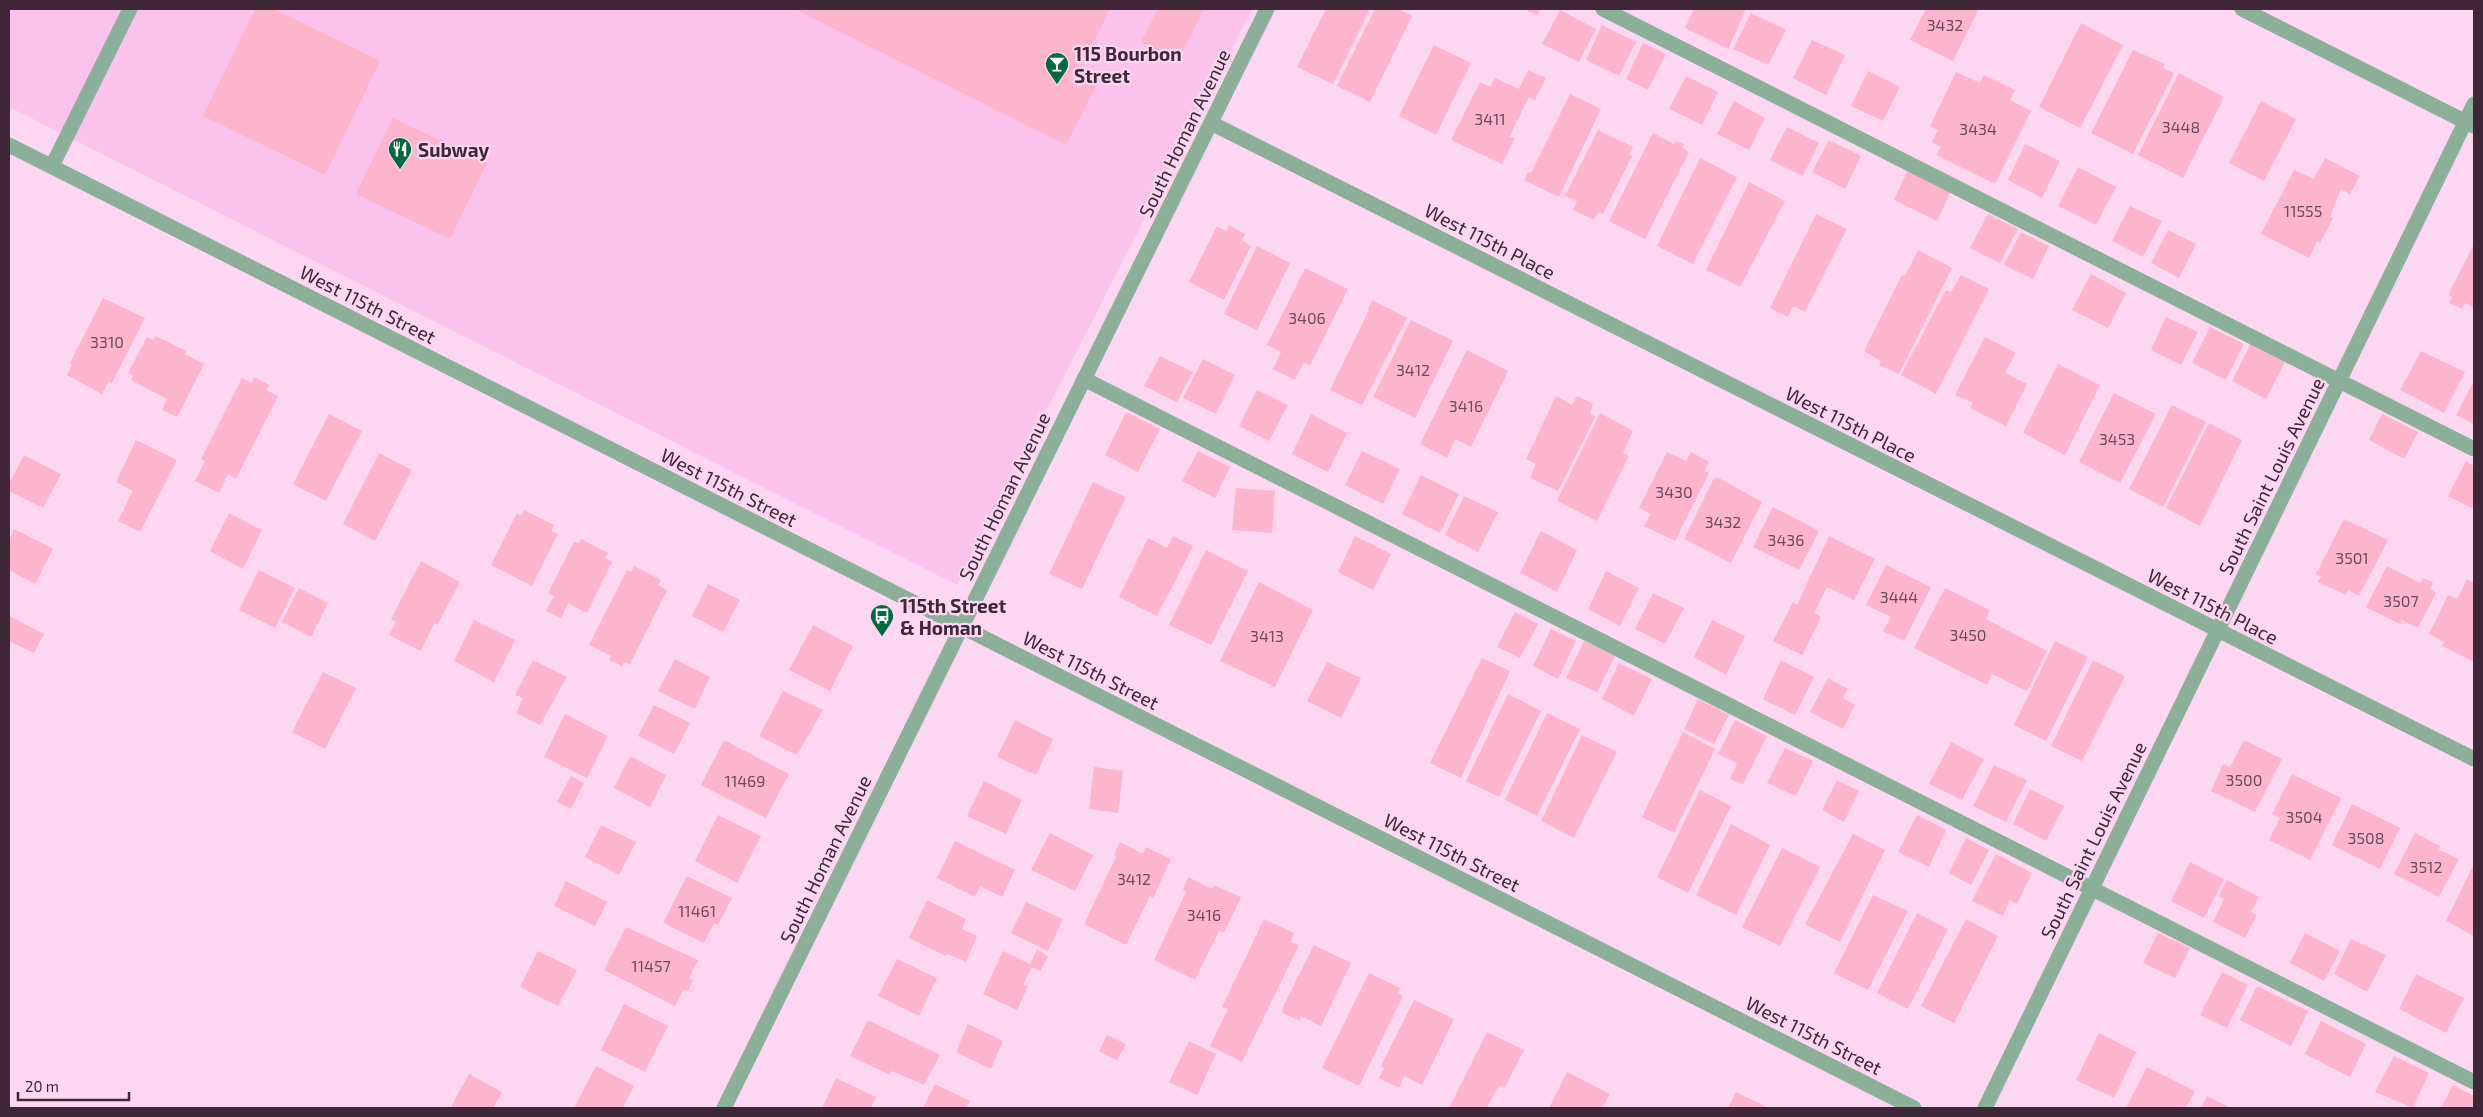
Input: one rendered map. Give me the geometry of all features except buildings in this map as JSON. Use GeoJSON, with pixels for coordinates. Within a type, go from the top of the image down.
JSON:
{"type":"FeatureCollection","features":[{"type":"Feature","properties":{"kind":"street"},"geometry":{"type":"LineString","coordinates":[[52,166],[130,9]]}},
{"type":"Feature","properties":{"kind":"street","name":"South Homan Avenue"},"geometry":{"type":"LineString","coordinates":[[724,1108],[1267,9]]}},
{"type":"Feature","properties":{"kind":"street"},"geometry":{"type":"LineString","coordinates":[[1603,9],[2474,449]]}},
{"type":"Feature","properties":{"kind":"street"},"geometry":{"type":"LineString","coordinates":[[2242,9],[2470,124]]}},
{"type":"Feature","properties":{"kind":"street","name":"South Saint Louis Avenue"},"geometry":{"type":"LineString","coordinates":[[1985,1108],[2339,381],[2470,124],[2474,104]]}},
{"type":"Feature","properties":{"kind":"street","name":"West 115th Place"},"geometry":{"type":"LineString","coordinates":[[1211,123],[2474,759]]}},
{"type":"Feature","properties":{"kind":"street","name":"West 115th Street"},"geometry":{"type":"LineString","coordinates":[[9,144],[1914,1108]]}},
{"type":"Feature","properties":{"kind":"street"},"geometry":{"type":"LineString","coordinates":[[1084,379],[2474,1082]]}},
{"type":"Feature","properties":{"kind":"shaded area"},"geometry":{"type":"Polygon","coordinates":[[[9,9],[1252,9],[957,585],[9,107],[9,9]]]}},
{"type":"Feature","properties":{"kind":"place","name":"115 Bourbon Street"},"geometry":{"type":"Point","coordinates":[1057,85]}},
{"type":"Feature","properties":{"kind":"place","name":"Subway"},"geometry":{"type":"Point","coordinates":[400,170]}},
{"type":"Feature","properties":{"kind":"place","name":"115th Street & Homan"},"geometry":{"type":"Point","coordinates":[882,637]}}]}
